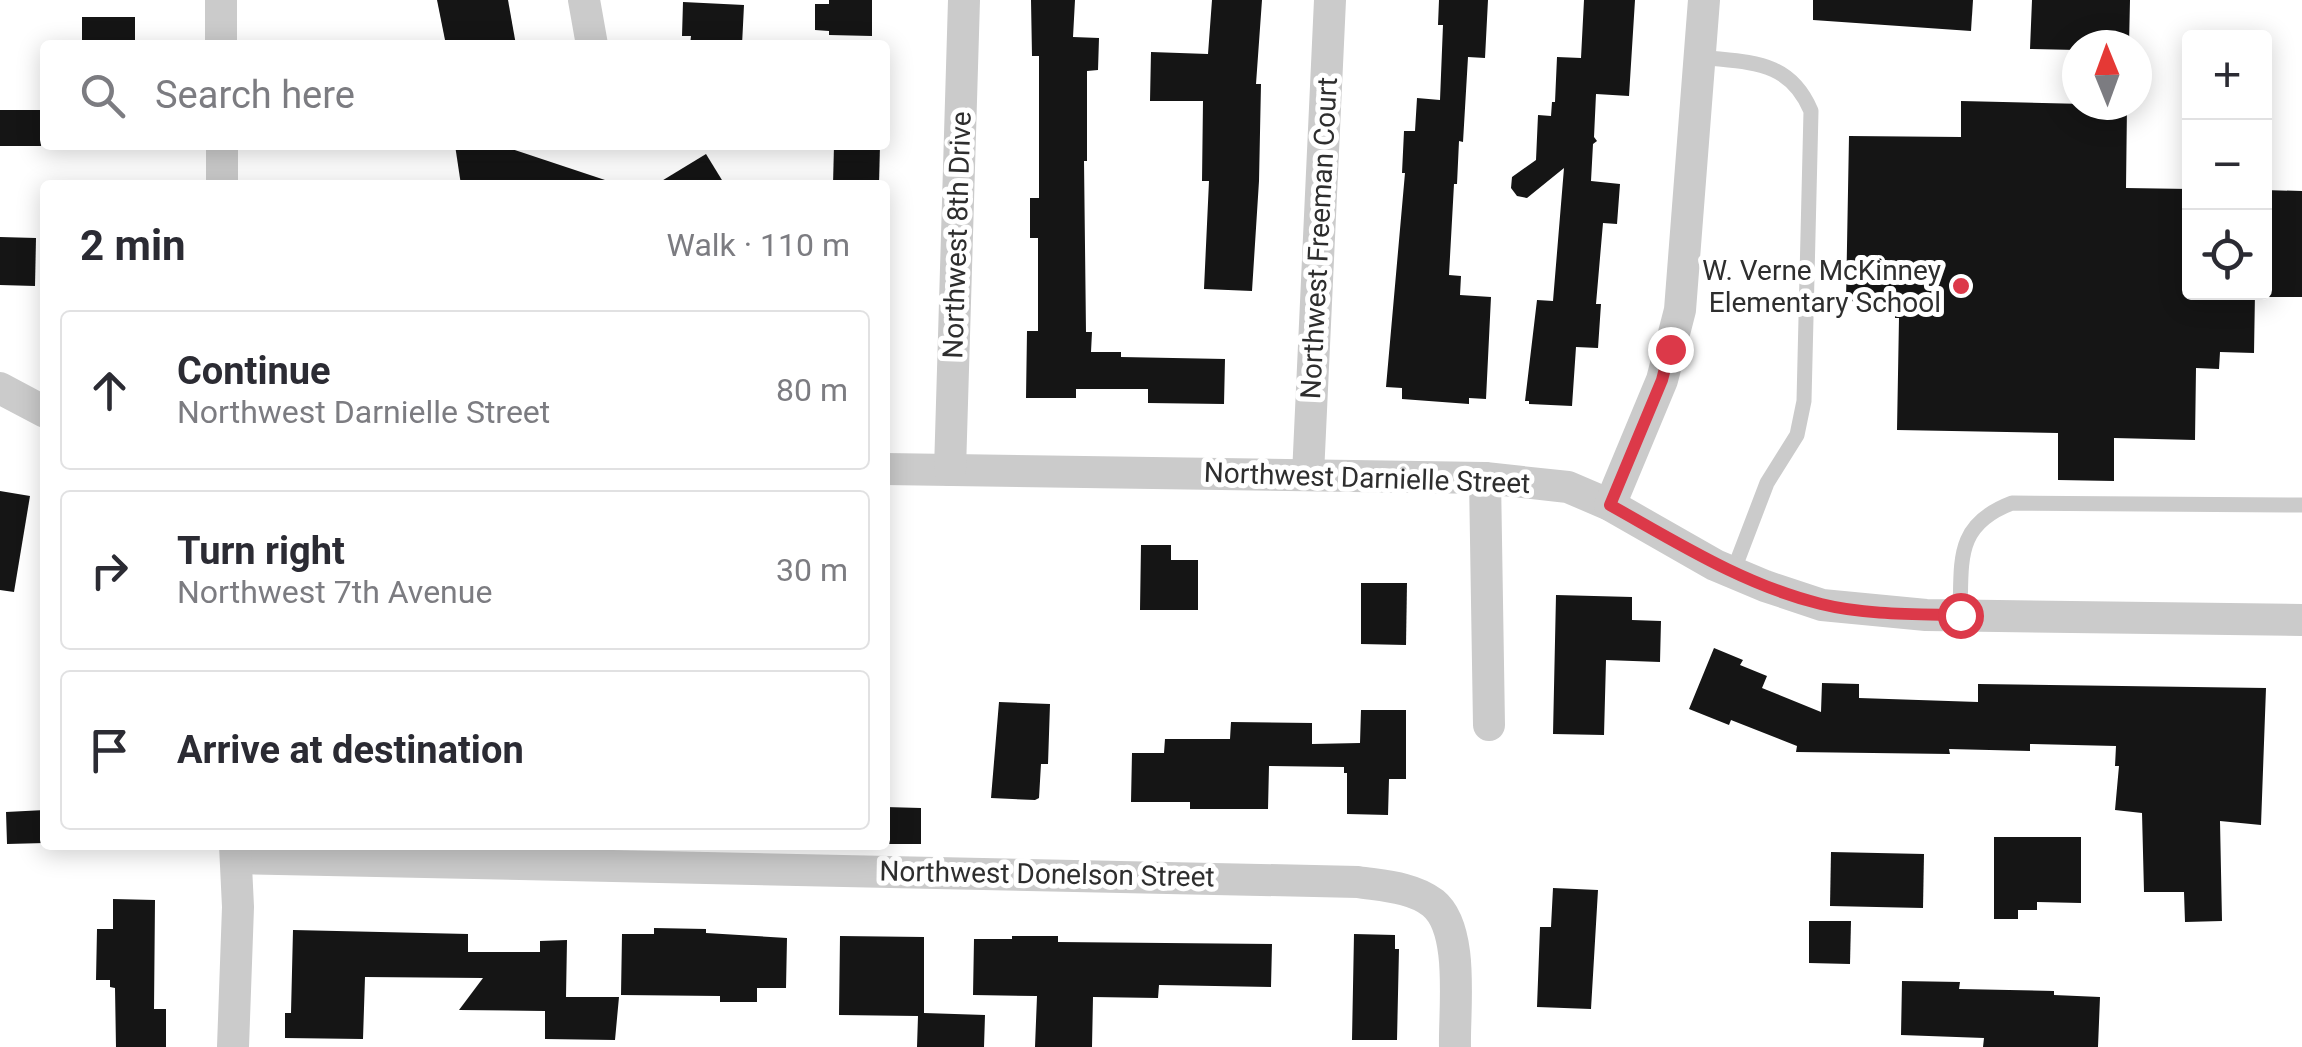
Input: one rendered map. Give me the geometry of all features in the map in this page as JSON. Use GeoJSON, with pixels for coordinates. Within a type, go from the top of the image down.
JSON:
{"type":"FeatureCollection","features":[{"type":"Feature","properties":{"kind":"street"},"geometry":{"type":"LineString","coordinates":[[222,0],[222,40]]}},
{"type":"Feature","properties":{"kind":"street"},"geometry":{"type":"LineString","coordinates":[[584,0],[591,40]]}},
{"type":"Feature","properties":{"kind":"street","name":"Northwest 8th Drive"},"geometry":{"type":"LineString","coordinates":[[950,470],[964,0]]}},
{"type":"Feature","properties":{"kind":"street","name":"Northwest Freeman Court"},"geometry":{"type":"LineString","coordinates":[[1308,475],[1330,0]]}},
{"type":"Feature","properties":{"kind":"street"},"geometry":{"type":"LineString","coordinates":[[1610,505],[1662,380],[1680,310],[1704,0]]}},
{"type":"Feature","properties":{"kind":"street"},"geometry":{"type":"LineString","coordinates":[[222,150],[222,180]]}},
{"type":"Feature","properties":{"kind":"street"},"geometry":{"type":"LineString","coordinates":[[0,388],[40,409]]}},
{"type":"Feature","properties":{"kind":"street","name":"Northwest Darnielle Street"},"geometry":{"type":"LineString","coordinates":[[890,469],[1486,478],[1568,487],[1610,505],[1733,572],[1822,604],[1876,612],[1960,615],[2302,620]]}},
{"type":"Feature","properties":{"kind":"street"},"geometry":{"type":"LineString","coordinates":[[1486,478],[1489,725]]}},
{"type":"Feature","properties":{"kind":"street"},"geometry":{"type":"LineString","coordinates":[[233,1047],[236,852]]}},
{"type":"Feature","properties":{"kind":"street","name":"Northwest Donelson Street"},"geometry":{"type":"LineString","coordinates":[[236,852],[1271,878],[1358,882],[1403,889],[1433,904],[1444,915],[1454,946],[1454,1047]]}},
{"type":"Feature","properties":{"kind":"lane"},"geometry":{"type":"LineString","coordinates":[[1700,57],[1762,64],[1780,72],[1804,95],[1811,110],[1804,401],[1797,434],[1768,483],[1733,572]]}},
{"type":"Feature","properties":{"kind":"lane"},"geometry":{"type":"LineString","coordinates":[[1960,615],[1961,564],[1970,531],[1988,512],[2012,503],[2302,505]]}},
{"type":"Feature","properties":{"kind":"building"},"geometry":{"type":"Polygon","coordinates":[[[437,0],[508,0],[515,40],[445,40],[437,0]]]}},
{"type":"Feature","properties":{"kind":"building"},"geometry":{"type":"Polygon","coordinates":[[[829,0],[872,0],[872,36],[829,35],[829,31],[815,30],[815,4],[829,4],[829,0]]]}},
{"type":"Feature","properties":{"kind":"building"},"geometry":{"type":"Polygon","coordinates":[[[1031,0],[1075,0],[1073,37],[1099,38],[1098,70],[1087,71],[1084,161],[1086,332],[1092,332],[1091,352],[1121,352],[1121,357],[1225,359],[1224,404],[1148,403],[1148,389],[1076,389],[1076,398],[1026,398],[1027,331],[1038,331],[1038,238],[1030,238],[1030,198],[1039,198],[1039,56],[1032,56],[1031,0]]]}},
{"type":"Feature","properties":{"kind":"building"},"geometry":{"type":"Polygon","coordinates":[[[1212,0],[1262,0],[1256,84],[1261,84],[1259,181],[1252,291],[1204,289],[1209,181],[1202,181],[1203,101],[1150,101],[1151,52],[1208,54],[1212,0]]]}},
{"type":"Feature","properties":{"kind":"building"},"geometry":{"type":"Polygon","coordinates":[[[1439,0],[1488,0],[1485,58],[1468,57],[1449,275],[1461,276],[1460,295],[1491,297],[1486,399],[1469,398],[1469,404],[1402,399],[1402,388],[1386,387],[1405,173],[1404,131],[1415,131],[1417,98],[1440,100],[1443,25],[1438,25],[1439,0]]]}},
{"type":"Feature","properties":{"kind":"building"},"geometry":{"type":"Polygon","coordinates":[[[1584,0],[1635,0],[1629,96],[1596,94],[1597,141],[1593,144],[1591,181],[1620,184],[1617,224],[1603,223],[1596,304],[1601,304],[1598,348],[1576,347],[1572,406],[1529,404],[1525,401],[1537,300],[1553,301],[1564,168],[1527,198],[1517,196],[1511,188],[1512,177],[1536,160],[1538,115],[1551,116],[1555,102],[1557,57],[1581,58],[1584,0]]]}},
{"type":"Feature","properties":{"kind":"building"},"geometry":{"type":"Polygon","coordinates":[[[1813,0],[1973,0],[1971,31],[1813,20],[1813,0]]]}},
{"type":"Feature","properties":{"kind":"building"},"geometry":{"type":"Polygon","coordinates":[[[2032,0],[2130,0],[2129,30],[2062,30],[2062,50],[2030,49],[2032,0]]]}},
{"type":"Feature","properties":{"kind":"building"},"geometry":{"type":"Polygon","coordinates":[[[683,2],[744,5],[742,40],[691,40],[691,36],[682,36],[683,2]]]}},
{"type":"Feature","properties":{"kind":"building"},"geometry":{"type":"Polygon","coordinates":[[[82,17],[135,17],[135,40],[82,40],[82,17]]]}},
{"type":"Feature","properties":{"kind":"building"},"geometry":{"type":"Polygon","coordinates":[[[1961,101],[2062,103],[2062,120],[2127,120],[2126,188],[2182,189],[2182,300],[2255,300],[2254,353],[2220,352],[2219,369],[2196,368],[2195,440],[2114,438],[2114,481],[2058,480],[2058,433],[1897,430],[1899,318],[1895,318],[1895,302],[1846,301],[1849,136],[1961,137],[1961,101]]]}},
{"type":"Feature","properties":{"kind":"building"},"geometry":{"type":"Polygon","coordinates":[[[0,110],[40,110],[40,146],[0,146],[0,110]]]}},
{"type":"Feature","properties":{"kind":"building"},"geometry":{"type":"Polygon","coordinates":[[[456,150],[515,150],[605,180],[460,180],[456,150]]]}},
{"type":"Feature","properties":{"kind":"building"},"geometry":{"type":"Polygon","coordinates":[[[834,150],[880,150],[879,180],[833,180],[834,150]]]}},
{"type":"Feature","properties":{"kind":"building"},"geometry":{"type":"Polygon","coordinates":[[[706,154],[722,180],[663,180],[706,154]]]}},
{"type":"Feature","properties":{"kind":"building"},"geometry":{"type":"Polygon","coordinates":[[[2272,190],[2302,191],[2302,297],[2272,297],[2272,190]]]}},
{"type":"Feature","properties":{"kind":"building"},"geometry":{"type":"Polygon","coordinates":[[[0,237],[36,238],[35,286],[0,285],[0,237]]]}},
{"type":"Feature","properties":{"kind":"building"},"geometry":{"type":"Polygon","coordinates":[[[0,491],[30,496],[14,592],[0,590],[0,491]]]}},
{"type":"Feature","properties":{"kind":"building"},"geometry":{"type":"Polygon","coordinates":[[[1141,545],[1171,545],[1171,560],[1198,560],[1198,610],[1140,610],[1141,545]]]}},
{"type":"Feature","properties":{"kind":"building"},"geometry":{"type":"Polygon","coordinates":[[[1361,583],[1407,583],[1406,645],[1361,644],[1361,583]]]}},
{"type":"Feature","properties":{"kind":"building"},"geometry":{"type":"Polygon","coordinates":[[[1556,595],[1632,597],[1632,620],[1661,621],[1660,662],[1606,660],[1604,735],[1553,734],[1556,595]]]}},
{"type":"Feature","properties":{"kind":"building"},"geometry":{"type":"Polygon","coordinates":[[[1714,648],[1767,676],[1762,688],[1821,712],[1822,683],[1859,684],[1859,698],[1978,702],[1978,684],[2266,688],[2261,825],[2220,821],[2222,921],[2185,922],[2184,892],[2144,892],[2142,813],[2115,810],[2119,766],[2115,766],[2116,746],[2030,744],[2030,751],[1949,749],[1950,754],[1796,752],[1797,746],[1731,720],[1729,725],[1689,709],[1714,648]]]}},
{"type":"Feature","properties":{"kind":"building"},"geometry":{"type":"Polygon","coordinates":[[[999,702],[1050,704],[1048,764],[1041,764],[1039,798],[1035,800],[991,798],[999,702]]]}},
{"type":"Feature","properties":{"kind":"building"},"geometry":{"type":"Polygon","coordinates":[[[1361,710],[1406,710],[1406,779],[1389,779],[1388,815],[1347,814],[1344,767],[1269,766],[1268,809],[1190,809],[1190,802],[1131,802],[1132,753],[1164,753],[1165,739],[1230,739],[1231,722],[1312,723],[1312,744],[1360,743],[1361,710]]]}},
{"type":"Feature","properties":{"kind":"building"},"geometry":{"type":"Polygon","coordinates":[[[890,807],[921,808],[921,844],[890,844],[890,807]]]}},
{"type":"Feature","properties":{"kind":"building"},"geometry":{"type":"Polygon","coordinates":[[[40,810],[40,843],[7,844],[6,812],[40,810]]]}},
{"type":"Feature","properties":{"kind":"building"},"geometry":{"type":"Polygon","coordinates":[[[1994,837],[2081,837],[2081,903],[2037,902],[2037,910],[2018,910],[2018,919],[1994,919],[1994,837]]]}},
{"type":"Feature","properties":{"kind":"building"},"geometry":{"type":"Polygon","coordinates":[[[1831,852],[1924,854],[1923,908],[1830,906],[1831,852]]]}},
{"type":"Feature","properties":{"kind":"building"},"geometry":{"type":"Polygon","coordinates":[[[1553,888],[1598,890],[1591,1009],[1537,1007],[1540,927],[1551,927],[1553,888]]]}},
{"type":"Feature","properties":{"kind":"building"},"geometry":{"type":"Polygon","coordinates":[[[113,899],[155,900],[154,1009],[166,1009],[166,1047],[116,1047],[115,988],[110,987],[110,980],[96,980],[97,929],[113,929],[113,899]]]}},
{"type":"Feature","properties":{"kind":"building"},"geometry":{"type":"Polygon","coordinates":[[[1809,921],[1851,921],[1850,964],[1809,963],[1809,921]]]}},
{"type":"Feature","properties":{"kind":"building"},"geometry":{"type":"Polygon","coordinates":[[[654,928],[787,938],[786,988],[757,988],[757,1002],[720,1002],[720,996],[621,995],[622,934],[654,934],[654,928]]]}},
{"type":"Feature","properties":{"kind":"building"},"geometry":{"type":"Polygon","coordinates":[[[293,930],[468,934],[468,952],[540,952],[540,941],[567,940],[566,997],[619,997],[615,1040],[545,1039],[545,1011],[459,1010],[483,978],[365,977],[363,1039],[285,1038],[285,1013],[291,1013],[293,930]]]}},
{"type":"Feature","properties":{"kind":"building"},"geometry":{"type":"Polygon","coordinates":[[[1354,934],[1395,935],[1395,949],[1399,949],[1397,1040],[1352,1040],[1354,934]]]}},
{"type":"Feature","properties":{"kind":"building"},"geometry":{"type":"Polygon","coordinates":[[[840,936],[924,937],[924,1013],[985,1015],[984,1047],[917,1047],[918,1016],[839,1015],[840,936]]]}},
{"type":"Feature","properties":{"kind":"building"},"geometry":{"type":"Polygon","coordinates":[[[1058,936],[1058,942],[1272,944],[1271,987],[1159,985],[1158,998],[1093,997],[1092,1047],[1035,1047],[1037,996],[973,995],[974,939],[1058,936]]]}},
{"type":"Feature","properties":{"kind":"building"},"geometry":{"type":"Polygon","coordinates":[[[1902,981],[1960,982],[1959,989],[2054,991],[2054,995],[2100,997],[2098,1047],[1983,1047],[1984,1038],[1901,1035],[1902,981]]]}},
{"type":"Feature","properties":{"kind":"place","name":"W. Verne McKinney Elementary School"},"geometry":{"type":"Point","coordinates":[1961,286]}},
{"type":"Feature","properties":{"kind":"route"},"geometry":{"type":"LineString","coordinates":[[1670,349],[1662,380],[1610,505],[1715,565],[1822,604],[1876,612],[1960,615]]}}]}
